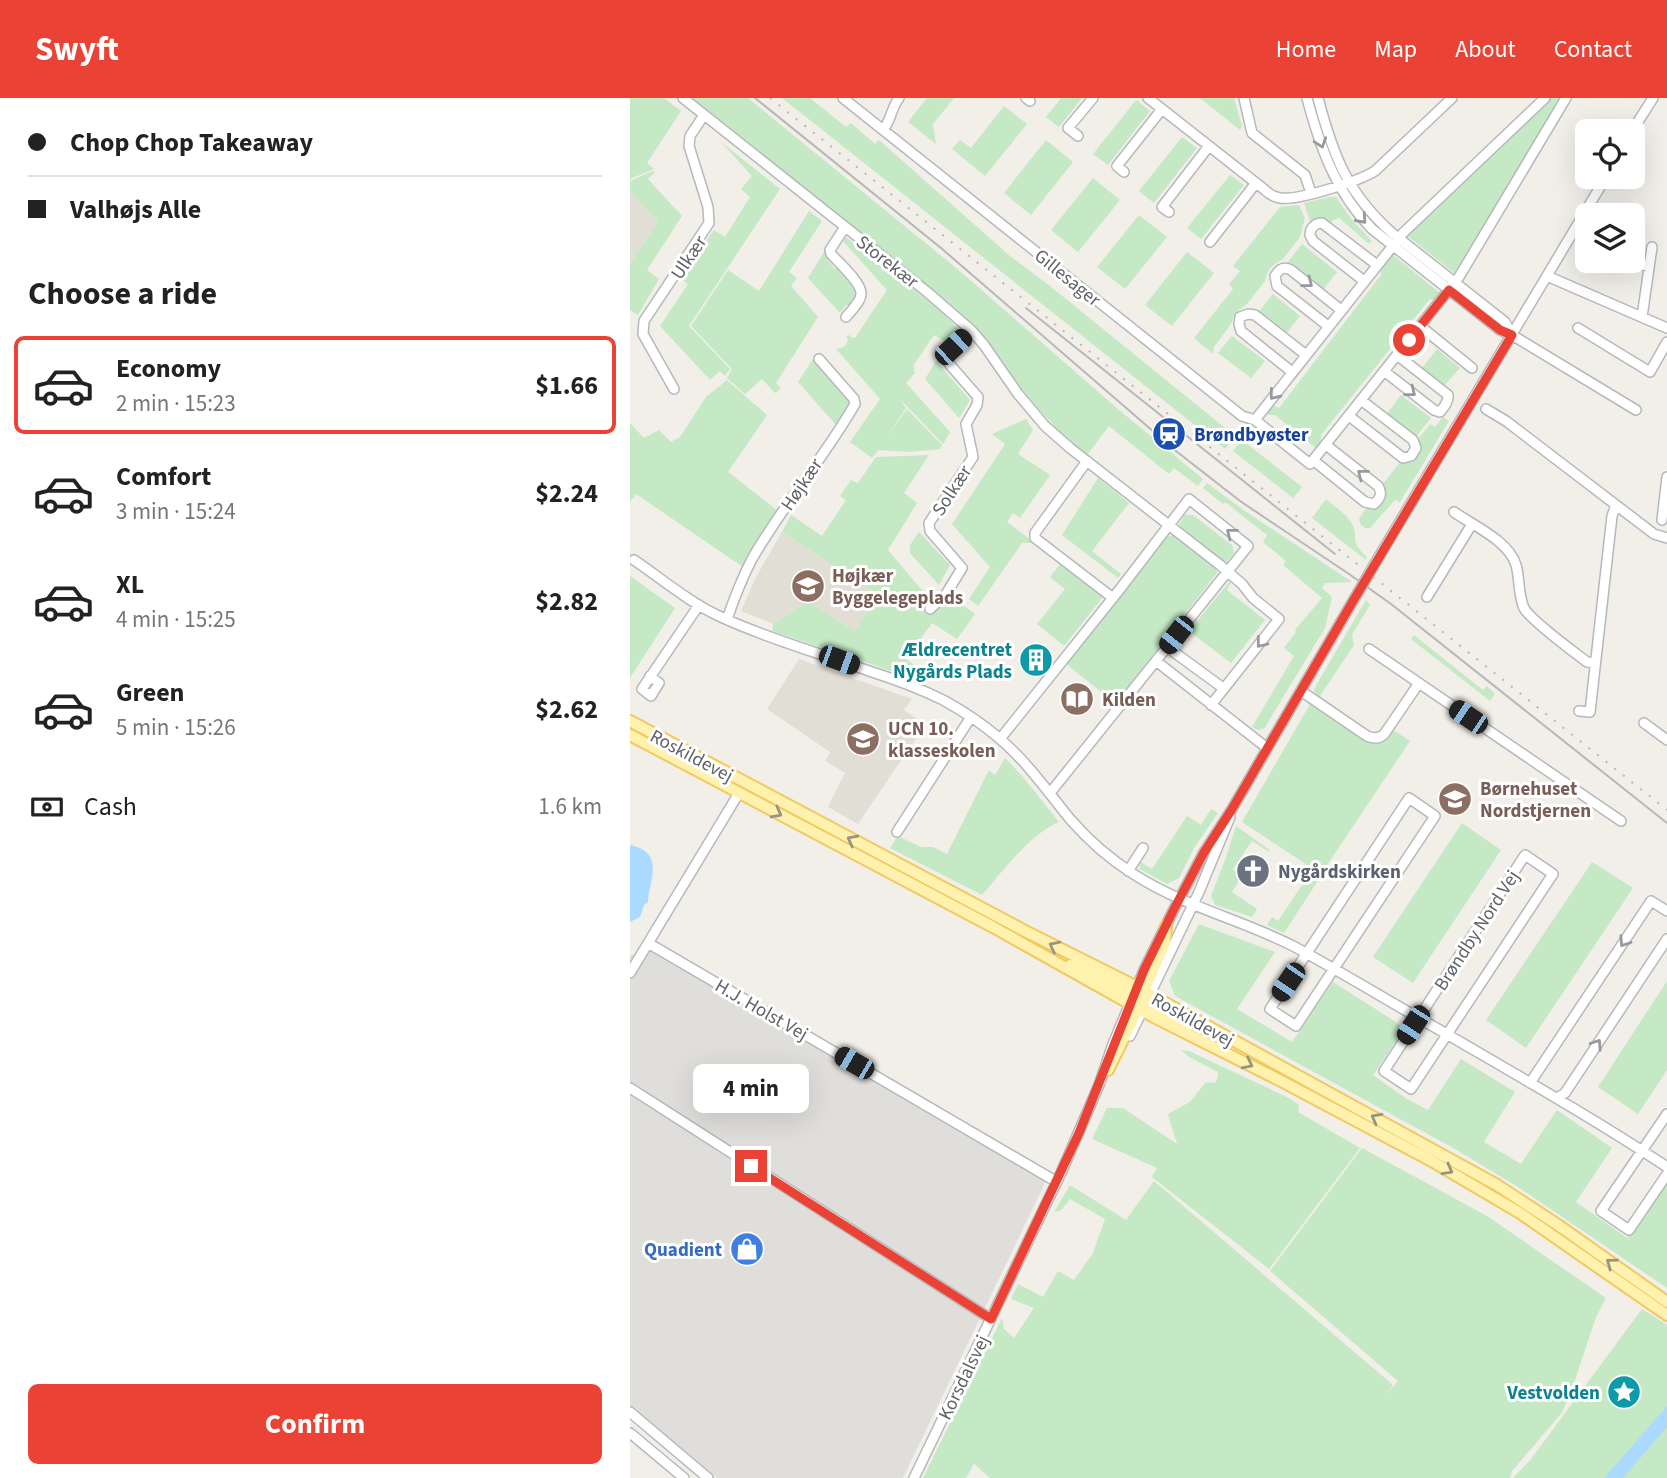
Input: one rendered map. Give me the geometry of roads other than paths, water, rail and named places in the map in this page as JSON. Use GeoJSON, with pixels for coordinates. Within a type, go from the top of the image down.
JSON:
{"type":"FeatureCollection","features":[{"type":"Feature","properties":{"kind":"main road","name":"Roskildevej"},"geometry":{"type":"LineString","coordinates":[[630,721],[989,913],[1308,1095],[1490,1194],[1667,1315]]}},
{"type":"Feature","properties":{"kind":"main road","name":"Roskildevej"},"geometry":{"type":"LineString","coordinates":[[630,735],[1047,958],[1084,970],[1182,1022],[1215,1032],[1361,1109],[1497,1185],[1667,1302]]}},
{"type":"Feature","properties":{"kind":"main road"},"geometry":{"type":"LineString","coordinates":[[1108,1070],[1165,943],[1166,926]]}},
{"type":"Feature","properties":{"kind":"street","name":"Storekær"},"geometry":{"type":"LineString","coordinates":[[683,98],[926,291],[971,330],[1032,411],[1070,448],[1227,571],[1253,598],[1279,619],[1211,705]]}},
{"type":"Feature","properties":{"kind":"street","name":"Gillesager"},"geometry":{"type":"LineString","coordinates":[[844,98],[1235,410],[1248,419],[1255,420],[1310,464],[1313,460],[1365,502],[1374,504],[1381,494],[1378,486],[1326,445]]}},
{"type":"Feature","properties":{"kind":"street"},"geometry":{"type":"LineString","coordinates":[[883,130],[888,123],[892,106],[899,98]]}},
{"type":"Feature","properties":{"kind":"street"},"geometry":{"type":"LineString","coordinates":[[1078,136],[1069,128],[1093,98]]}},
{"type":"Feature","properties":{"kind":"street"},"geometry":{"type":"LineString","coordinates":[[1148,98],[1271,195],[1282,198],[1311,193],[1366,177],[1452,98]]}},
{"type":"Feature","properties":{"kind":"street"},"geometry":{"type":"LineString","coordinates":[[1244,98],[1252,133],[1305,175],[1311,193]]}},
{"type":"Feature","properties":{"kind":"street"},"geometry":{"type":"LineString","coordinates":[[1307,98],[1319,140],[1338,186],[1357,214],[1372,229],[1396,242],[1500,330],[1636,410]]}},
{"type":"Feature","properties":{"kind":"street"},"geometry":{"type":"LineString","coordinates":[[1318,98],[1343,172],[1367,208],[1396,242]]}},
{"type":"Feature","properties":{"kind":"street"},"geometry":{"type":"LineString","coordinates":[[1255,420],[1396,242],[1545,98]]}},
{"type":"Feature","properties":{"kind":"street"},"geometry":{"type":"LineString","coordinates":[[1313,460],[1452,287],[1566,98]]}},
{"type":"Feature","properties":{"kind":"street"},"geometry":{"type":"LineString","coordinates":[[1639,119],[1650,101]]}},
{"type":"Feature","properties":{"kind":"street"},"geometry":{"type":"LineString","coordinates":[[1124,172],[1117,166],[1163,109]]}},
{"type":"Feature","properties":{"kind":"street","name":"Ulkær"},"geometry":{"type":"LineString","coordinates":[[674,389],[642,328],[709,223],[708,207],[689,146],[690,136],[704,116]]}},
{"type":"Feature","properties":{"kind":"street"},"geometry":{"type":"LineString","coordinates":[[1169,212],[1162,206],[1209,146]]}},
{"type":"Feature","properties":{"kind":"street"},"geometry":{"type":"LineString","coordinates":[[1210,242],[1256,183]]}},
{"type":"Feature","properties":{"kind":"street"},"geometry":{"type":"LineString","coordinates":[[1166,926],[1203,854],[1599,189]]}},
{"type":"Feature","properties":{"kind":"street"},"geometry":{"type":"LineString","coordinates":[[1364,281],[1313,241],[1310,235],[1312,228],[1322,223],[1377,265]]}},
{"type":"Feature","properties":{"kind":"street"},"geometry":{"type":"LineString","coordinates":[[845,227],[831,246],[830,252],[861,290],[861,297],[846,317]]}},
{"type":"Feature","properties":{"kind":"street"},"geometry":{"type":"LineString","coordinates":[[1642,317],[1651,247]]}},
{"type":"Feature","properties":{"kind":"street"},"geometry":{"type":"LineString","coordinates":[[1645,266],[1649,267]]}},
{"type":"Feature","properties":{"kind":"street"},"geometry":{"type":"LineString","coordinates":[[1328,327],[1277,286],[1277,272],[1286,268],[1291,270],[1342,310]]}},
{"type":"Feature","properties":{"kind":"street"},"geometry":{"type":"LineString","coordinates":[[1547,276],[1667,328]]}},
{"type":"Feature","properties":{"kind":"street"},"geometry":{"type":"LineString","coordinates":[[1292,372],[1241,331],[1238,324],[1240,317],[1255,315],[1306,355]]}},
{"type":"Feature","properties":{"kind":"street"},"geometry":{"type":"LineString","coordinates":[[1420,326],[1472,368]]}},
{"type":"Feature","properties":{"kind":"street"},"geometry":{"type":"LineString","coordinates":[[1578,328],[1650,372],[1667,342]]}},
{"type":"Feature","properties":{"kind":"street","name":"Solkær"},"geometry":{"type":"LineString","coordinates":[[930,609],[946,594],[962,568],[930,531],[929,523],[973,457],[966,424],[977,405],[978,397],[946,358],[948,352],[971,330]]}},
{"type":"Feature","properties":{"kind":"street"},"geometry":{"type":"LineString","coordinates":[[1384,371],[1437,412],[1443,409],[1448,395],[1397,355]]}},
{"type":"Feature","properties":{"kind":"street","name":"Højkær"},"geometry":{"type":"LineString","coordinates":[[727,620],[738,588],[752,560],[855,404],[854,399],[819,359]]}},
{"type":"Feature","properties":{"kind":"street"},"geometry":{"type":"LineString","coordinates":[[1349,416],[1403,458],[1411,456],[1416,448],[1413,440],[1361,400]]}},
{"type":"Feature","properties":{"kind":"street"},"geometry":{"type":"LineString","coordinates":[[1486,410],[1506,421],[1654,534],[1667,538]]}},
{"type":"Feature","properties":{"kind":"street"},"geometry":{"type":"LineString","coordinates":[[1087,460],[1035,533],[1035,538],[1112,598]]}},
{"type":"Feature","properties":{"kind":"street"},"geometry":{"type":"LineString","coordinates":[[1662,520],[1667,477]]}},
{"type":"Feature","properties":{"kind":"street"},"geometry":{"type":"LineString","coordinates":[[1000,739],[1189,499],[1248,546],[1050,793]]}},
{"type":"Feature","properties":{"kind":"street"},"geometry":{"type":"LineString","coordinates":[[1578,710],[1589,717],[1612,516],[1616,505]]}},
{"type":"Feature","properties":{"kind":"street"},"geometry":{"type":"LineString","coordinates":[[1454,512],[1500,542],[1511,555],[1517,570],[1522,603],[1529,615],[1587,662],[1595,663]]}},
{"type":"Feature","properties":{"kind":"street"},"geometry":{"type":"LineString","coordinates":[[1427,597],[1472,524]]}},
{"type":"Feature","properties":{"kind":"street"},"geometry":{"type":"LineString","coordinates":[[634,560],[699,605],[727,620],[925,691],[971,717],[1000,739],[1027,765],[1084,834],[1128,871],[1180,899],[1244,924],[1307,954],[1557,1098],[1642,1151],[1667,1173],[1629,1230],[1601,1210],[1642,1151],[1667,1114]]}},
{"type":"Feature","properties":{"kind":"street"},"geometry":{"type":"LineString","coordinates":[[650,676],[699,605]]}},
{"type":"Feature","properties":{"kind":"street"},"geometry":{"type":"LineString","coordinates":[[1167,647],[1219,685]]}},
{"type":"Feature","properties":{"kind":"street"},"geometry":{"type":"LineString","coordinates":[[1369,649],[1621,821]]}},
{"type":"Feature","properties":{"kind":"street"},"geometry":{"type":"LineString","coordinates":[[1156,661],[1267,748]]}},
{"type":"Feature","properties":{"kind":"street"},"geometry":{"type":"LineString","coordinates":[[1301,691],[1367,736],[1376,738],[1385,733],[1419,683]]}},
{"type":"Feature","properties":{"kind":"street"},"geometry":{"type":"LineString","coordinates":[[897,831],[971,717]]}},
{"type":"Feature","properties":{"kind":"street"},"geometry":{"type":"LineString","coordinates":[[1644,723],[1667,740]]}},
{"type":"Feature","properties":{"kind":"street"},"geometry":{"type":"LineString","coordinates":[[630,973],[739,793]]}},
{"type":"Feature","properties":{"kind":"street"},"geometry":{"type":"LineString","coordinates":[[1409,798],[1436,816],[1296,1026],[1270,1009],[1307,954],[1409,798]]}},
{"type":"Feature","properties":{"kind":"street","name":"Korsdalsvej"},"geometry":{"type":"LineString","coordinates":[[914,1478],[1057,1182],[1099,1085],[1113,1044],[1193,904],[1232,809]]}},
{"type":"Feature","properties":{"kind":"street"},"geometry":{"type":"LineString","coordinates":[[1128,871],[1143,848]]}},
{"type":"Feature","properties":{"kind":"street","name":"Brøndby Nord Vej"},"geometry":{"type":"LineString","coordinates":[[1525,855],[1553,874],[1411,1089],[1384,1071],[1418,1018],[1525,855]]}},
{"type":"Feature","properties":{"kind":"street"},"geometry":{"type":"LineString","coordinates":[[1530,1083],[1651,901],[1667,911]]}},
{"type":"Feature","properties":{"kind":"street"},"geometry":{"type":"LineString","coordinates":[[1557,1098],[1567,1090],[1667,939]]}},
{"type":"Feature","properties":{"kind":"street","name":"H.J. Holst Vej"},"geometry":{"type":"LineString","coordinates":[[648,943],[1057,1182]]}},
{"type":"Feature","properties":{"kind":"street","name":"Korsdalsvej"},"geometry":{"type":"LineString","coordinates":[[1099,1085],[1108,1070]]}},
{"type":"Feature","properties":{"kind":"street"},"geometry":{"type":"LineString","coordinates":[[630,1088],[991,1319]]}},
{"type":"Feature","properties":{"kind":"street"},"geometry":{"type":"LineString","coordinates":[[630,1412],[708,1478]]}},
{"type":"Feature","properties":{"kind":"street"},"geometry":{"type":"LineString","coordinates":[[630,1433],[684,1478]]}},
{"type":"Feature","properties":{"kind":"water"},"geometry":{"type":"Polygon","coordinates":[[[630,845],[648,854],[653,868],[648,902],[644,905],[640,917],[630,922],[630,845]]]}},
{"type":"Feature","properties":{"kind":"water"},"geometry":{"type":"Polygon","coordinates":[[[1667,1406],[1667,1427],[1623,1478],[1604,1478],[1667,1406]]]}},
{"type":"Feature","properties":{"kind":"tram line"},"geometry":{"type":"LineString","coordinates":[[755,98],[941,248],[1176,451],[1240,501],[1391,604],[1667,823]]}},
{"type":"Feature","properties":{"kind":"tram line"},"geometry":{"type":"LineString","coordinates":[[1026,308],[1335,554]]}},
{"type":"Feature","properties":{"kind":"railway"},"geometry":{"type":"LineString","coordinates":[[770,98],[1667,810]]}},
{"type":"Feature","properties":{"kind":"place","name":"Brøndbyøster"},"geometry":{"type":"Point","coordinates":[1169,434]}},
{"type":"Feature","properties":{"kind":"place","name":"Højkær Byggelegeplads"},"geometry":{"type":"Point","coordinates":[808,586]}},
{"type":"Feature","properties":{"kind":"place","name":"Ældrecentret Nygårds Plads"},"geometry":{"type":"Point","coordinates":[1036,660]}},
{"type":"Feature","properties":{"kind":"place","name":"Kilden"},"geometry":{"type":"Point","coordinates":[1077,699]}},
{"type":"Feature","properties":{"kind":"place","name":"UCN 10. klasseskolen"},"geometry":{"type":"Point","coordinates":[863,739]}},
{"type":"Feature","properties":{"kind":"place","name":"Børnehuset Nordstjernen"},"geometry":{"type":"Point","coordinates":[1455,799]}},
{"type":"Feature","properties":{"kind":"place","name":"Nygårdskirken"},"geometry":{"type":"Point","coordinates":[1253,871]}},
{"type":"Feature","properties":{"kind":"place","name":"Quadient"},"geometry":{"type":"Point","coordinates":[747,1249]}},
{"type":"Feature","properties":{"kind":"place","name":"Vestvolden"},"geometry":{"type":"Point","coordinates":[1624,1392]}}]}
